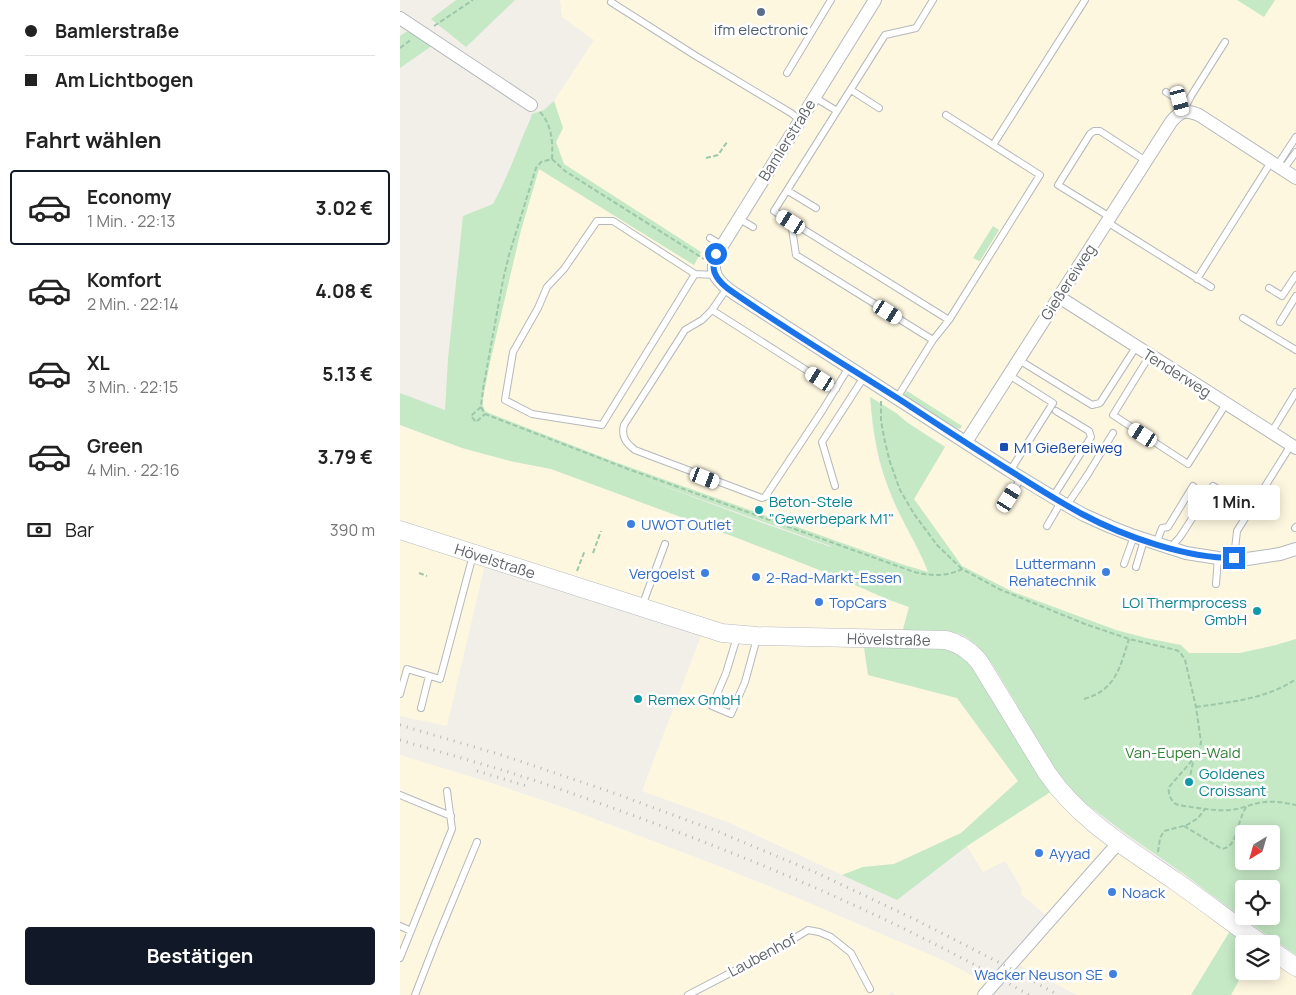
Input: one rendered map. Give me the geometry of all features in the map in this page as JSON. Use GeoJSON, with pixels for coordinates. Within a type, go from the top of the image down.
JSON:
{"type":"FeatureCollection","features":[{"type":"Feature","properties":{"kind":"main road","name":"Hövelstraße"},"geometry":{"type":"LineString","coordinates":[[400,530],[722,633],[757,636],[946,640],[960,645],[970,651],[980,663],[1046,773],[1056,787],[1077,809],[1119,842],[1249,935]]}},
{"type":"Feature","properties":{"kind":"main road"},"geometry":{"type":"LineString","coordinates":[[1280,956],[1296,967]]}},
{"type":"Feature","properties":{"kind":"street","name":"Bamlerstraße"},"geometry":{"type":"LineString","coordinates":[[719,277],[722,245],[875,0]]}},
{"type":"Feature","properties":{"kind":"street"},"geometry":{"type":"LineString","coordinates":[[400,18],[531,105]]}},
{"type":"Feature","properties":{"kind":"street"},"geometry":{"type":"LineString","coordinates":[[1183,112],[1199,115],[1296,178]]}},
{"type":"Feature","properties":{"kind":"street","name":"Gießereiweg"},"geometry":{"type":"LineString","coordinates":[[966,442],[1170,122],[1183,112]]}},
{"type":"Feature","properties":{"kind":"street"},"geometry":{"type":"LineString","coordinates":[[719,277],[849,368],[1021,478],[1084,515],[1145,540],[1186,553],[1218,558],[1234,558],[1280,554],[1296,549]]}},
{"type":"Feature","properties":{"kind":"street","name":"Tenderweg"},"geometry":{"type":"LineString","coordinates":[[1058,297],[1294,447]]}},
{"type":"Feature","properties":{"kind":"street"},"geometry":{"type":"LineString","coordinates":[[984,995],[1119,842]]}},
{"type":"Feature","properties":{"kind":"lane"},"geometry":{"type":"LineString","coordinates":[[787,73],[831,0]]}},
{"type":"Feature","properties":{"kind":"lane"},"geometry":{"type":"LineString","coordinates":[[934,0],[916,28],[886,35],[774,211],[949,320]]}},
{"type":"Feature","properties":{"kind":"lane"},"geometry":{"type":"LineString","coordinates":[[993,144],[1085,0]]}},
{"type":"Feature","properties":{"kind":"lane"},"geometry":{"type":"LineString","coordinates":[[611,2],[800,120]]}},
{"type":"Feature","properties":{"kind":"lane"},"geometry":{"type":"LineString","coordinates":[[1183,112],[1225,42]]}},
{"type":"Feature","properties":{"kind":"lane"},"geometry":{"type":"LineString","coordinates":[[851,90],[879,108]]}},
{"type":"Feature","properties":{"kind":"lane"},"geometry":{"type":"LineString","coordinates":[[1166,92],[1180,101],[1183,112]]}},
{"type":"Feature","properties":{"kind":"lane"},"geometry":{"type":"LineString","coordinates":[[814,97],[837,111]]}},
{"type":"Feature","properties":{"kind":"lane"},"geometry":{"type":"LineString","coordinates":[[897,398],[933,340],[949,320],[1040,175],[946,114]]}},
{"type":"Feature","properties":{"kind":"lane"},"geometry":{"type":"LineString","coordinates":[[1146,161],[1100,131],[1094,131],[1090,134],[1058,185],[1211,287]]}},
{"type":"Feature","properties":{"kind":"lane"},"geometry":{"type":"LineString","coordinates":[[1197,279],[1296,137]]}},
{"type":"Feature","properties":{"kind":"lane"},"geometry":{"type":"LineString","coordinates":[[1277,166],[1296,152]]}},
{"type":"Feature","properties":{"kind":"lane"},"geometry":{"type":"LineString","coordinates":[[788,191],[816,208]]}},
{"type":"Feature","properties":{"kind":"lane"},"geometry":{"type":"LineString","coordinates":[[738,218],[753,227]]}},
{"type":"Feature","properties":{"kind":"lane"},"geometry":{"type":"LineString","coordinates":[[696,274],[602,425],[532,414],[505,400],[513,352],[548,287],[564,269],[597,221],[613,221],[696,274],[719,277],[712,310],[702,320],[685,330],[624,425],[623,437],[629,446],[762,498],[765,497],[849,368]]}},
{"type":"Feature","properties":{"kind":"lane"},"geometry":{"type":"LineString","coordinates":[[791,222],[796,255],[933,340]]}},
{"type":"Feature","properties":{"kind":"lane"},"geometry":{"type":"LineString","coordinates":[[710,238],[722,245]]}},
{"type":"Feature","properties":{"kind":"lane"},"geometry":{"type":"LineString","coordinates":[[1269,288],[1282,296],[1296,274]]}},
{"type":"Feature","properties":{"kind":"lane"},"geometry":{"type":"LineString","coordinates":[[1280,322],[1296,296]]}},
{"type":"Feature","properties":{"kind":"lane"},"geometry":{"type":"LineString","coordinates":[[712,310],[836,389]]}},
{"type":"Feature","properties":{"kind":"lane"},"geometry":{"type":"LineString","coordinates":[[1243,318],[1296,350]]}},
{"type":"Feature","properties":{"kind":"lane"},"geometry":{"type":"LineString","coordinates":[[1019,360],[1092,405],[1100,403],[1136,346]]}},
{"type":"Feature","properties":{"kind":"lane"},"geometry":{"type":"LineString","coordinates":[[1150,355],[1113,415],[1188,464],[1226,404]]}},
{"type":"Feature","properties":{"kind":"lane"},"geometry":{"type":"LineString","coordinates":[[1009,375],[1053,404],[1010,471]]}},
{"type":"Feature","properties":{"kind":"lane"},"geometry":{"type":"LineString","coordinates":[[835,486],[822,442],[864,377]]}},
{"type":"Feature","properties":{"kind":"lane"},"geometry":{"type":"LineString","coordinates":[[1271,432],[1296,392]]}},
{"type":"Feature","properties":{"kind":"lane"},"geometry":{"type":"LineString","coordinates":[[1047,526],[1091,437],[1089,431],[1056,411]]}},
{"type":"Feature","properties":{"kind":"lane"},"geometry":{"type":"LineString","coordinates":[[1060,502],[1088,474],[1113,432]]}},
{"type":"Feature","properties":{"kind":"lane"},"geometry":{"type":"LineString","coordinates":[[1234,558],[1237,531],[1294,447]]}},
{"type":"Feature","properties":{"kind":"lane"},"geometry":{"type":"LineString","coordinates":[[1009,498],[1021,478]]}},
{"type":"Feature","properties":{"kind":"lane"},"geometry":{"type":"LineString","coordinates":[[1124,564],[1145,540],[1162,528],[1168,527],[1193,486]]}},
{"type":"Feature","properties":{"kind":"lane"},"geometry":{"type":"LineString","coordinates":[[1170,548],[1180,537],[1213,486],[1244,505]]}},
{"type":"Feature","properties":{"kind":"lane"},"geometry":{"type":"LineString","coordinates":[[1136,567],[1145,540]]}},
{"type":"Feature","properties":{"kind":"lane"},"geometry":{"type":"LineString","coordinates":[[641,607],[665,544]]}},
{"type":"Feature","properties":{"kind":"lane"},"geometry":{"type":"LineString","coordinates":[[400,694],[407,670],[440,679],[473,554]]}},
{"type":"Feature","properties":{"kind":"lane"},"geometry":{"type":"LineString","coordinates":[[1216,584],[1218,558]]}},
{"type":"Feature","properties":{"kind":"lane"},"geometry":{"type":"LineString","coordinates":[[737,635],[726,673],[712,706],[731,714],[745,682],[757,636]]}},
{"type":"Feature","properties":{"kind":"lane"},"geometry":{"type":"LineString","coordinates":[[421,708],[429,676]]}},
{"type":"Feature","properties":{"kind":"lane"},"geometry":{"type":"LineString","coordinates":[[400,958],[452,829],[447,791]]}},
{"type":"Feature","properties":{"kind":"lane"},"geometry":{"type":"LineString","coordinates":[[400,795],[451,816]]}},
{"type":"Feature","properties":{"kind":"lane"},"geometry":{"type":"LineString","coordinates":[[415,995],[477,842]]}},
{"type":"Feature","properties":{"kind":"lane"},"geometry":{"type":"LineString","coordinates":[[400,926],[411,930]]}},
{"type":"Feature","properties":{"kind":"lane","name":"Laubenhof"},"geometry":{"type":"LineString","coordinates":[[688,995],[782,946],[808,930],[831,937],[851,953],[870,989]]}},
{"type":"Feature","properties":{"kind":"path"},"geometry":{"type":"LineString","coordinates":[[400,48],[473,0]]}},
{"type":"Feature","properties":{"kind":"path"},"geometry":{"type":"LineString","coordinates":[[531,105],[547,120],[552,143],[552,159],[565,171],[694,253],[719,277]]}},
{"type":"Feature","properties":{"kind":"path"},"geometry":{"type":"LineString","coordinates":[[706,158],[718,155],[726,142]]}},
{"type":"Feature","properties":{"kind":"path"},"geometry":{"type":"LineString","coordinates":[[552,159],[542,162],[536,168],[513,240],[503,280],[486,370],[481,407],[485,414],[628,469],[914,572],[943,575],[962,569]]}},
{"type":"Feature","properties":{"kind":"path"},"geometry":{"type":"LineString","coordinates":[[882,400],[881,421],[885,442],[900,490],[914,514],[937,545],[962,569],[986,583],[1015,596],[1085,624],[1129,639],[1172,648],[1180,652],[1184,660],[1196,707],[1201,742],[1199,752],[1168,790],[1173,802],[1205,809],[1231,810],[1253,803],[1270,801],[1296,805]]}},
{"type":"Feature","properties":{"kind":"path"},"geometry":{"type":"LineString","coordinates":[[481,407],[471,416],[476,422],[485,414]]}},
{"type":"Feature","properties":{"kind":"path"},"geometry":{"type":"LineString","coordinates":[[593,553],[601,531]]}},
{"type":"Feature","properties":{"kind":"path"},"geometry":{"type":"LineString","coordinates":[[579,568],[585,550]]}},
{"type":"Feature","properties":{"kind":"path"},"geometry":{"type":"LineString","coordinates":[[419,574],[427,576]]}},
{"type":"Feature","properties":{"kind":"path"},"geometry":{"type":"LineString","coordinates":[[1084,699],[1095,696],[1112,681],[1118,671],[1129,639]]}},
{"type":"Feature","properties":{"kind":"path"},"geometry":{"type":"LineString","coordinates":[[1196,707],[1260,695],[1281,688],[1296,680]]}},
{"type":"Feature","properties":{"kind":"path"},"geometry":{"type":"LineString","coordinates":[[1189,782],[1194,759]]}},
{"type":"Feature","properties":{"kind":"path"},"geometry":{"type":"LineString","coordinates":[[1184,826],[1222,849],[1226,848],[1234,840],[1248,805]]}},
{"type":"Feature","properties":{"kind":"path"},"geometry":{"type":"LineString","coordinates":[[1157,869],[1159,842],[1162,834],[1168,830],[1184,826],[1198,818],[1205,809]]}},
{"type":"Feature","properties":{"kind":"shaded area"},"geometry":{"type":"Polygon","coordinates":[[[560,0],[1296,0],[1296,639],[1240,653],[1189,653],[1116,630],[1013,592],[962,566],[914,499],[945,446],[871,397],[872,425],[879,462],[892,499],[929,572],[904,565],[615,462],[485,411],[482,403],[490,362],[521,230],[539,169],[694,265],[701,252],[564,164],[556,142],[563,128],[554,101],[594,40],[562,17],[560,0]]]}},
{"type":"Feature","properties":{"kind":"shaded area"},"geometry":{"type":"Polygon","coordinates":[[[400,425],[510,461],[551,469],[740,539],[909,607],[901,637],[754,635],[400,529],[400,425]]]}},
{"type":"Feature","properties":{"kind":"shaded area"},"geometry":{"type":"Polygon","coordinates":[[[400,532],[486,560],[447,726],[400,716],[400,532]]]}},
{"type":"Feature","properties":{"kind":"shaded area"},"geometry":{"type":"Polygon","coordinates":[[[704,628],[863,640],[868,675],[957,698],[1018,781],[961,833],[894,864],[863,867],[842,875],[730,823],[642,791],[704,628]]]}},
{"type":"Feature","properties":{"kind":"shaded area"},"geometry":{"type":"Polygon","coordinates":[[[400,755],[574,811],[711,863],[947,962],[990,985],[981,995],[894,995],[893,992],[888,995],[400,995],[400,755]]]}},
{"type":"Feature","properties":{"kind":"shaded area","name":"Ayyad"},"geometry":{"type":"Polygon","coordinates":[[[1055,789],[1115,842],[1049,918],[1021,894],[1022,889],[1005,861],[983,872],[967,846],[1055,789]]]}},
{"type":"Feature","properties":{"kind":"shaded area"},"geometry":{"type":"Polygon","coordinates":[[[1120,845],[1233,926],[1191,995],[1077,995],[1015,963],[1120,845]]]}},
{"type":"Feature","properties":{"kind":"shaded area"},"geometry":{"type":"Polygon","coordinates":[[[1280,964],[1296,979],[1296,995],[1231,995],[1239,980],[1280,980],[1280,964]]]}},
{"type":"Feature","properties":{"kind":"green space"},"geometry":{"type":"Polygon","coordinates":[[[456,0],[515,0],[466,47],[431,19],[456,0]]]}},
{"type":"Feature","properties":{"kind":"green space"},"geometry":{"type":"Polygon","coordinates":[[[1237,0],[1275,0],[1264,17],[1237,0]]]}},
{"type":"Feature","properties":{"kind":"green space"},"geometry":{"type":"Polygon","coordinates":[[[411,29],[433,45],[400,68],[400,36],[411,29]]]}},
{"type":"Feature","properties":{"kind":"green space","name":"Van-Eupen-Wald"},"geometry":{"type":"Polygon","coordinates":[[[554,101],[563,128],[556,142],[564,164],[701,252],[694,265],[539,169],[521,230],[490,362],[482,403],[485,411],[615,462],[928,572],[883,474],[875,436],[870,397],[945,447],[914,499],[962,566],[1013,592],[1116,630],[1181,645],[1189,653],[1240,653],[1296,639],[1296,955],[1280,944],[1280,935],[1267,935],[1253,925],[1280,925],[1280,880],[1235,880],[1235,912],[1085,803],[1073,792],[1054,767],[993,665],[973,642],[963,635],[953,632],[930,631],[901,637],[909,607],[740,539],[551,469],[510,461],[462,448],[400,425],[400,393],[445,410],[448,359],[463,216],[493,204],[532,114],[544,110],[554,101]],[[639,477],[760,522],[831,546],[639,477]]]}},
{"type":"Feature","properties":{"kind":"green space"},"geometry":{"type":"Polygon","coordinates":[[[993,226],[999,230],[980,261],[973,258],[993,226]]]}},
{"type":"Feature","properties":{"kind":"green space"},"geometry":{"type":"Polygon","coordinates":[[[907,391],[962,426],[960,429],[951,426],[906,397],[904,395],[907,391]]]}},
{"type":"Feature","properties":{"kind":"green space"},"geometry":{"type":"Polygon","coordinates":[[[863,640],[946,642],[969,653],[1055,789],[967,846],[897,900],[842,875],[863,867],[894,864],[961,833],[1018,781],[957,698],[868,675],[863,640]]]}},
{"type":"Feature","properties":{"kind":"green space"},"geometry":{"type":"Polygon","coordinates":[[[1233,926],[1242,935],[1235,935],[1235,980],[1239,980],[1231,995],[1191,995],[1233,926]]]}},
{"type":"Feature","properties":{"kind":"railway"},"geometry":{"type":"LineString","coordinates":[[400,725],[505,756],[611,792],[719,832],[817,873],[914,919],[1058,995]]}},
{"type":"Feature","properties":{"kind":"railway"},"geometry":{"type":"LineString","coordinates":[[400,740],[561,789],[754,862],[894,924],[1029,995]]}},
{"type":"Feature","properties":{"kind":"railway"},"geometry":{"type":"LineString","coordinates":[[477,771],[527,786]]}},
{"type":"Feature","properties":{"kind":"place","name":"ifm electronic"},"geometry":{"type":"Point","coordinates":[761,12]}},
{"type":"Feature","properties":{"kind":"place","name":"M1 Gießereiweg"},"geometry":{"type":"Point","coordinates":[1004,447]}},
{"type":"Feature","properties":{"kind":"place","name":"Beton-Stele \"Gewerbepark M1\""},"geometry":{"type":"Point","coordinates":[759,510]}},
{"type":"Feature","properties":{"kind":"place","name":"UWOT Outlet"},"geometry":{"type":"Point","coordinates":[631,524]}},
{"type":"Feature","properties":{"kind":"place","name":"Luttermann Rehatechnik"},"geometry":{"type":"Point","coordinates":[1106,572]}},
{"type":"Feature","properties":{"kind":"place","name":"Vergoelst"},"geometry":{"type":"Point","coordinates":[705,573]}},
{"type":"Feature","properties":{"kind":"place","name":"2-Rad-Markt-Essen"},"geometry":{"type":"Point","coordinates":[756,577]}},
{"type":"Feature","properties":{"kind":"place","name":"TopCars"},"geometry":{"type":"Point","coordinates":[819,602]}},
{"type":"Feature","properties":{"kind":"place","name":"LOI Thermprocess GmbH"},"geometry":{"type":"Point","coordinates":[1257,611]}},
{"type":"Feature","properties":{"kind":"place","name":"Remex GmbH"},"geometry":{"type":"Point","coordinates":[638,699]}},
{"type":"Feature","properties":{"kind":"place","name":"Goldenes Croissant"},"geometry":{"type":"Point","coordinates":[1189,782]}},
{"type":"Feature","properties":{"kind":"place","name":"Ayyad"},"geometry":{"type":"Point","coordinates":[1039,853]}},
{"type":"Feature","properties":{"kind":"place","name":"Noack"},"geometry":{"type":"Point","coordinates":[1112,892]}},
{"type":"Feature","properties":{"kind":"place","name":"Wacker Neuson SE"},"geometry":{"type":"Point","coordinates":[1113,974]}},
{"type":"Feature","properties":{"kind":"route"},"geometry":{"type":"LineString","coordinates":[[716,254],[713,269],[720,283],[995,462],[1061,502],[1111,527],[1156,544],[1186,553],[1218,558],[1234,558]]}}]}
